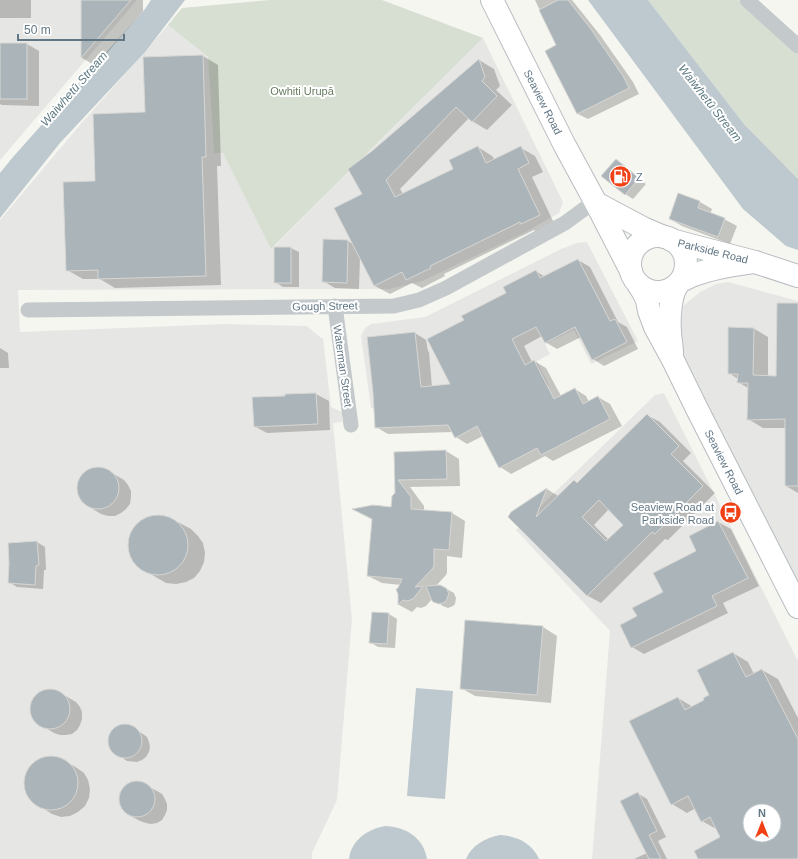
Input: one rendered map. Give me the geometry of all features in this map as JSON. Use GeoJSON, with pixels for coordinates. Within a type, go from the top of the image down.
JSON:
{"type":"FeatureCollection","features":[{"type":"Feature","properties":{"kind":"main road","name":"Seaview Road"},"geometry":{"type":"LineString","coordinates":[[492,0],[567,149],[643,292],[655,327],[798,607]]}},
{"type":"Feature","properties":{"kind":"main road"},"geometry":{"type":"LineString","coordinates":[[596,202],[643,228],[667,239],[678,245],[683,253],[685,270],[679,282],[664,292],[644,289],[634,277],[630,262],[635,248],[648,238],[655,237],[667,239]]}},
{"type":"Feature","properties":{"kind":"main road","name":"Parkside Road"},"geometry":{"type":"LineString","coordinates":[[667,239],[755,262],[798,276]]}},
{"type":"Feature","properties":{"kind":"main road","name":"Parkside Road"},"geometry":{"type":"LineString","coordinates":[[679,282],[717,268],[755,262]]}},
{"type":"Feature","properties":{"kind":"main road","name":"Seaview Road"},"geometry":{"type":"LineString","coordinates":[[673,360],[670,314],[674,291],[679,282]]}},
{"type":"Feature","properties":{"kind":"street"},"geometry":{"type":"LineString","coordinates":[[747,0],[798,46]]}},
{"type":"Feature","properties":{"kind":"street","name":"Gough Street"},"geometry":{"type":"LineString","coordinates":[[28,310],[394,306],[419,300],[446,288],[565,223],[596,202]]}},
{"type":"Feature","properties":{"kind":"street","name":"Waterman Street"},"geometry":{"type":"LineString","coordinates":[[335,306],[351,425]]}},
{"type":"Feature","properties":{"kind":"shaded area"},"geometry":{"type":"Polygon","coordinates":[[[0,0],[137,0],[0,160],[0,0]]]}},
{"type":"Feature","properties":{"kind":"shaded area"},"geometry":{"type":"Polygon","coordinates":[[[168,25],[208,57],[214,152],[223,152],[272,249],[483,38],[563,202],[559,213],[524,233],[422,281],[389,289],[18,290],[20,332],[224,324],[307,326],[323,338],[331,407],[342,412],[342,422],[333,423],[352,619],[337,800],[312,853],[312,859],[0,859],[0,220],[79,126],[168,25]]]}},
{"type":"Feature","properties":{"kind":"shaded area"},"geometry":{"type":"Polygon","coordinates":[[[587,242],[638,341],[591,364],[574,330],[545,344],[550,354],[537,361],[549,385],[474,423],[463,404],[371,408],[361,336],[365,328],[371,324],[425,317],[561,249],[577,243],[587,242]]]}},
{"type":"Feature","properties":{"kind":"shaded area"},"geometry":{"type":"Polygon","coordinates":[[[728,282],[798,301],[798,589],[679,349],[683,306],[700,292],[716,284],[728,282]]]}},
{"type":"Feature","properties":{"kind":"shaded area"},"geometry":{"type":"Polygon","coordinates":[[[664,393],[798,661],[798,859],[592,859],[610,631],[516,530],[655,395],[664,393]]]}},
{"type":"Feature","properties":{"kind":"green space","name":"Owhiti Urupā"},"geometry":{"type":"Polygon","coordinates":[[[269,0],[382,0],[483,38],[271,249],[223,153],[214,153],[208,57],[168,25],[182,8],[269,0]]]}},
{"type":"Feature","properties":{"kind":"green space"},"geometry":{"type":"Polygon","coordinates":[[[648,0],[738,0],[798,53],[798,179],[744,124],[648,0]]]}},
{"type":"Feature","properties":{"kind":"water","name":"Waiwhetū Stream"},"geometry":{"type":"Polygon","coordinates":[[[151,0],[185,0],[145,52],[60,143],[0,218],[0,173],[145,9],[151,0]]]}},
{"type":"Feature","properties":{"kind":"water","name":"Waiwhetū Stream"},"geometry":{"type":"Polygon","coordinates":[[[588,0],[648,0],[744,124],[798,179],[798,250],[786,246],[743,209],[588,0]]]}},
{"type":"Feature","properties":{"kind":"water"},"geometry":{"type":"Polygon","coordinates":[[[416,688],[453,691],[445,799],[407,796],[416,688]]]}},
{"type":"Feature","properties":{"kind":"water"},"geometry":{"type":"Polygon","coordinates":[[[385,826],[400,828],[412,835],[422,845],[427,859],[349,859],[353,846],[361,836],[372,830],[385,826]]]}},
{"type":"Feature","properties":{"kind":"water"},"geometry":{"type":"Polygon","coordinates":[[[500,835],[523,841],[536,853],[539,859],[466,859],[475,846],[489,838],[500,835]]]}},
{"type":"Feature","properties":{"kind":"building"},"geometry":{"type":"Polygon","coordinates":[[[81,0],[131,0],[81,58],[81,0]]]}},
{"type":"Feature","properties":{"kind":"building"},"geometry":{"type":"Polygon","coordinates":[[[558,0],[568,0],[590,28],[623,76],[629,88],[577,114],[545,51],[556,45],[539,10],[558,0]]]}},
{"type":"Feature","properties":{"kind":"building"},"geometry":{"type":"Polygon","coordinates":[[[0,43],[27,43],[27,99],[0,99],[0,43]]]}},
{"type":"Feature","properties":{"kind":"building"},"geometry":{"type":"Polygon","coordinates":[[[203,55],[206,157],[202,157],[206,276],[98,279],[98,270],[66,271],[63,182],[95,181],[93,114],[145,112],[143,57],[203,55]]]}},
{"type":"Feature","properties":{"kind":"building"},"geometry":{"type":"Polygon","coordinates":[[[479,59],[485,77],[482,81],[497,96],[472,122],[456,107],[386,180],[395,197],[453,169],[449,160],[478,146],[486,163],[521,146],[529,163],[518,169],[540,215],[521,224],[520,222],[430,266],[431,268],[406,280],[402,272],[374,286],[334,208],[362,194],[348,169],[372,151],[479,59]]]}},
{"type":"Feature","properties":{"kind":"building","name":"Z"},"geometry":{"type":"Polygon","coordinates":[[[616,159],[639,178],[625,195],[601,176],[616,159]]]}},
{"type":"Feature","properties":{"kind":"building"},"geometry":{"type":"Polygon","coordinates":[[[678,193],[700,201],[698,208],[725,218],[718,237],[669,219],[678,193]]]}},
{"type":"Feature","properties":{"kind":"building"},"geometry":{"type":"Polygon","coordinates":[[[323,239],[348,240],[347,283],[322,282],[323,239]]]}},
{"type":"Feature","properties":{"kind":"building"},"geometry":{"type":"Polygon","coordinates":[[[274,247],[291,247],[291,283],[274,283],[274,247]]]}},
{"type":"Feature","properties":{"kind":"building"},"geometry":{"type":"Polygon","coordinates":[[[578,259],[610,321],[615,319],[627,342],[592,360],[575,327],[545,343],[536,327],[512,339],[525,365],[534,360],[554,399],[575,388],[583,404],[598,396],[610,419],[541,455],[537,448],[499,468],[477,426],[455,438],[448,425],[375,428],[367,337],[415,332],[421,387],[450,384],[427,339],[464,320],[461,316],[506,293],[503,287],[536,270],[540,278],[578,259]]]}},
{"type":"Feature","properties":{"kind":"building"},"geometry":{"type":"Polygon","coordinates":[[[777,303],[798,303],[798,486],[785,486],[785,419],[747,420],[748,383],[737,383],[738,374],[728,374],[728,327],[754,328],[753,375],[776,376],[777,303]]]}},
{"type":"Feature","properties":{"kind":"building"},"geometry":{"type":"Polygon","coordinates":[[[316,393],[318,424],[254,427],[252,397],[316,393]]]}},
{"type":"Feature","properties":{"kind":"building"},"geometry":{"type":"Polygon","coordinates":[[[647,414],[679,446],[671,454],[703,486],[655,534],[652,532],[587,596],[508,517],[511,512],[547,488],[536,517],[574,480],[577,483],[647,414]],[[599,500],[582,517],[606,541],[623,525],[599,500]]]}},
{"type":"Feature","properties":{"kind":"building"},"geometry":{"type":"Polygon","coordinates":[[[446,450],[447,479],[398,480],[411,497],[411,509],[452,512],[449,550],[434,549],[433,568],[415,587],[423,586],[413,599],[407,601],[403,600],[398,605],[398,594],[396,589],[398,588],[402,579],[367,576],[372,519],[352,509],[373,505],[391,507],[392,496],[395,493],[394,452],[446,450]]]}},
{"type":"Feature","properties":{"kind":"building"},"geometry":{"type":"Polygon","coordinates":[[[94,467],[102,467],[110,470],[116,476],[119,488],[116,500],[110,506],[102,509],[94,509],[86,506],[80,500],[77,492],[77,484],[80,476],[86,470],[94,467]]]}},
{"type":"Feature","properties":{"kind":"building"},"geometry":{"type":"Polygon","coordinates":[[[152,515],[164,515],[180,523],[186,533],[188,545],[186,557],[180,567],[164,575],[152,575],[136,567],[128,551],[128,539],[136,523],[152,515]]]}},
{"type":"Feature","properties":{"kind":"building"},"geometry":{"type":"Polygon","coordinates":[[[718,521],[748,578],[712,596],[717,606],[631,648],[620,625],[637,616],[632,608],[663,592],[653,573],[696,551],[689,536],[718,521]]]}},
{"type":"Feature","properties":{"kind":"building"},"geometry":{"type":"Polygon","coordinates":[[[37,541],[39,565],[36,566],[35,585],[8,583],[8,543],[37,541]]]}},
{"type":"Feature","properties":{"kind":"building"},"geometry":{"type":"Polygon","coordinates":[[[440,585],[446,588],[449,593],[445,602],[439,604],[433,602],[426,586],[440,585]]]}},
{"type":"Feature","properties":{"kind":"building"},"geometry":{"type":"Polygon","coordinates":[[[372,612],[389,613],[387,644],[369,643],[372,612]]]}},
{"type":"Feature","properties":{"kind":"building"},"geometry":{"type":"Polygon","coordinates":[[[465,620],[543,626],[537,695],[460,689],[465,620]]]}},
{"type":"Feature","properties":{"kind":"building"},"geometry":{"type":"Polygon","coordinates":[[[733,652],[746,677],[762,669],[798,739],[798,859],[698,859],[694,851],[720,837],[710,817],[701,822],[688,796],[671,805],[629,721],[678,697],[685,710],[704,700],[703,698],[709,695],[697,670],[733,652]]]}},
{"type":"Feature","properties":{"kind":"building"},"geometry":{"type":"Polygon","coordinates":[[[46,689],[54,689],[61,692],[67,698],[70,709],[67,720],[61,726],[54,729],[46,729],[39,726],[33,720],[30,713],[30,705],[33,698],[39,692],[46,689]]]}},
{"type":"Feature","properties":{"kind":"building"},"geometry":{"type":"Polygon","coordinates":[[[125,724],[137,729],[142,741],[137,753],[125,758],[113,753],[108,741],[113,729],[125,724]]]}},
{"type":"Feature","properties":{"kind":"building"},"geometry":{"type":"Polygon","coordinates":[[[46,756],[56,756],[66,760],[74,768],[78,778],[78,788],[74,798],[66,806],[56,810],[46,810],[36,806],[28,798],[24,788],[24,778],[28,768],[36,760],[46,756]]]}},
{"type":"Feature","properties":{"kind":"building"},"geometry":{"type":"Polygon","coordinates":[[[141,781],[150,786],[154,792],[154,806],[150,812],[141,817],[133,817],[124,812],[120,806],[119,795],[124,786],[130,782],[141,781]]]}},
{"type":"Feature","properties":{"kind":"building"},"geometry":{"type":"Polygon","coordinates":[[[638,792],[657,831],[649,835],[661,859],[649,859],[620,801],[638,792]]]}},
{"type":"Feature","properties":{"kind":"place","name":"Z"},"geometry":{"type":"Point","coordinates":[620,177]}},
{"type":"Feature","properties":{"kind":"place","name":"Seaview Road at Parkside Road"},"geometry":{"type":"Point","coordinates":[730,513]}}]}
